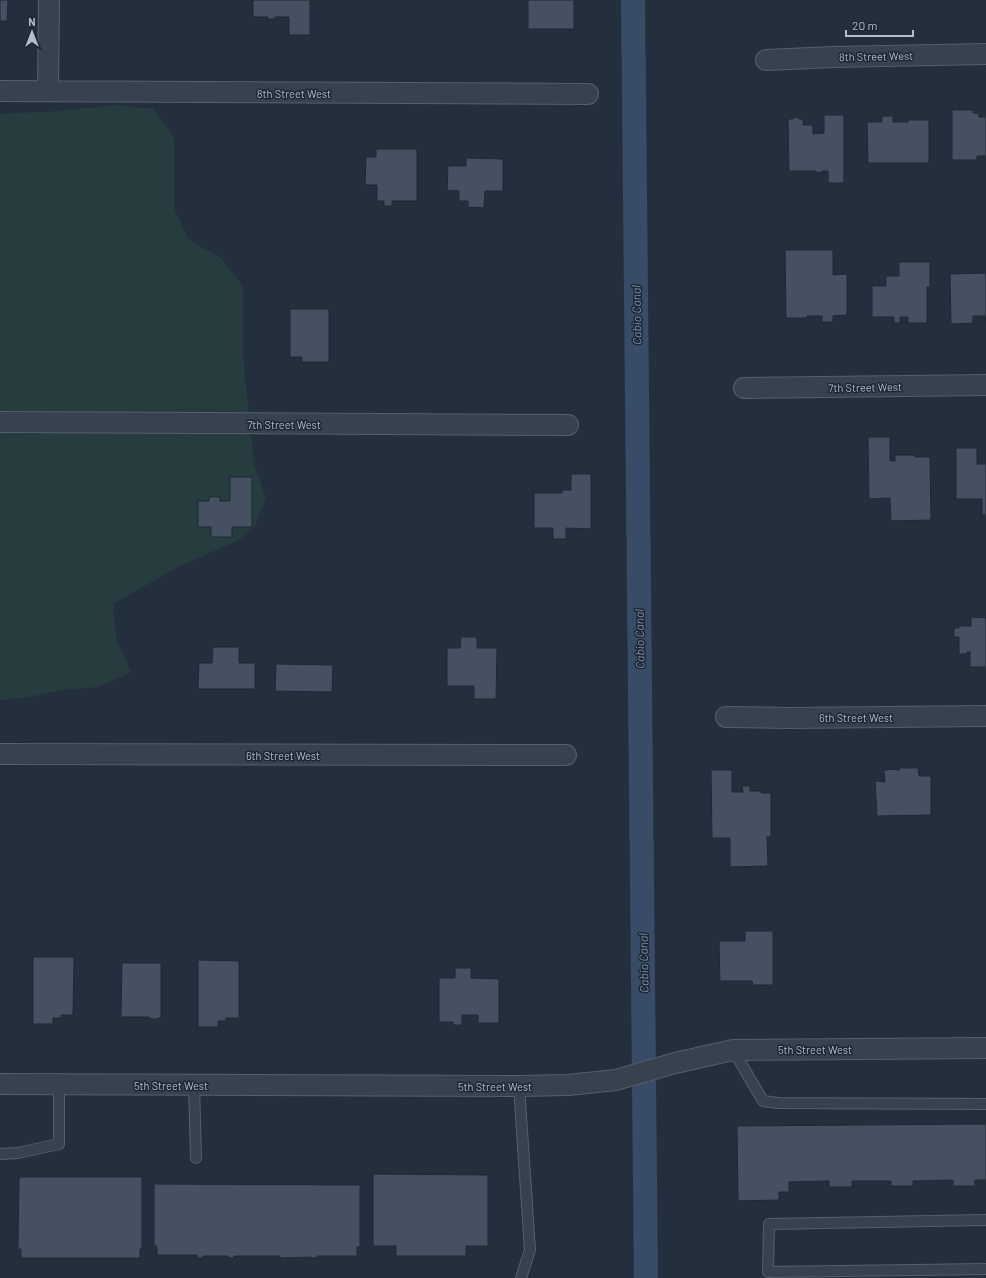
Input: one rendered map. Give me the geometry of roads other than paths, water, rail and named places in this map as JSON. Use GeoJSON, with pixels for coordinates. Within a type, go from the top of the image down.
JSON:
{"type":"FeatureCollection","features":[{"type":"Feature","properties":{"kind":"street"},"geometry":{"type":"LineString","coordinates":[[48,91],[49,0]]}},
{"type":"Feature","properties":{"kind":"street","name":"8th Street West"},"geometry":{"type":"LineString","coordinates":[[766,60],[986,54]]}},
{"type":"Feature","properties":{"kind":"street","name":"8th Street West"},"geometry":{"type":"LineString","coordinates":[[0,91],[588,94]]}},
{"type":"Feature","properties":{"kind":"street","name":"7th Street West"},"geometry":{"type":"LineString","coordinates":[[744,388],[986,385]]}},
{"type":"Feature","properties":{"kind":"street","name":"7th Street West"},"geometry":{"type":"LineString","coordinates":[[0,422],[568,425]]}},
{"type":"Feature","properties":{"kind":"street","name":"6th Street West"},"geometry":{"type":"LineString","coordinates":[[726,717],[789,718],[986,716]]}},
{"type":"Feature","properties":{"kind":"street","name":"6th Street West"},"geometry":{"type":"LineString","coordinates":[[0,754],[566,756]]}},
{"type":"Feature","properties":{"kind":"street","name":"5th Street West"},"geometry":{"type":"LineString","coordinates":[[0,1084],[568,1086],[616,1080],[675,1063],[733,1050],[986,1048]]}},
{"type":"Feature","properties":{"kind":"lane"},"geometry":{"type":"LineString","coordinates":[[733,1050],[763,1101],[778,1103],[986,1104]]}},
{"type":"Feature","properties":{"kind":"lane"},"geometry":{"type":"LineString","coordinates":[[0,1154],[18,1153],[59,1144],[59,1084]]}},
{"type":"Feature","properties":{"kind":"lane"},"geometry":{"type":"LineString","coordinates":[[194,1085],[196,1158]]}},
{"type":"Feature","properties":{"kind":"lane"},"geometry":{"type":"LineString","coordinates":[[519,1086],[530,1250],[520,1278]]}},
{"type":"Feature","properties":{"kind":"lane"},"geometry":{"type":"LineString","coordinates":[[986,1220],[769,1224],[768,1272],[986,1269]]}},
{"type":"Feature","properties":{"kind":"waterway","name":"Cabio Canal"},"geometry":{"type":"LineString","coordinates":[[633,0],[646,1278]]}}]}
